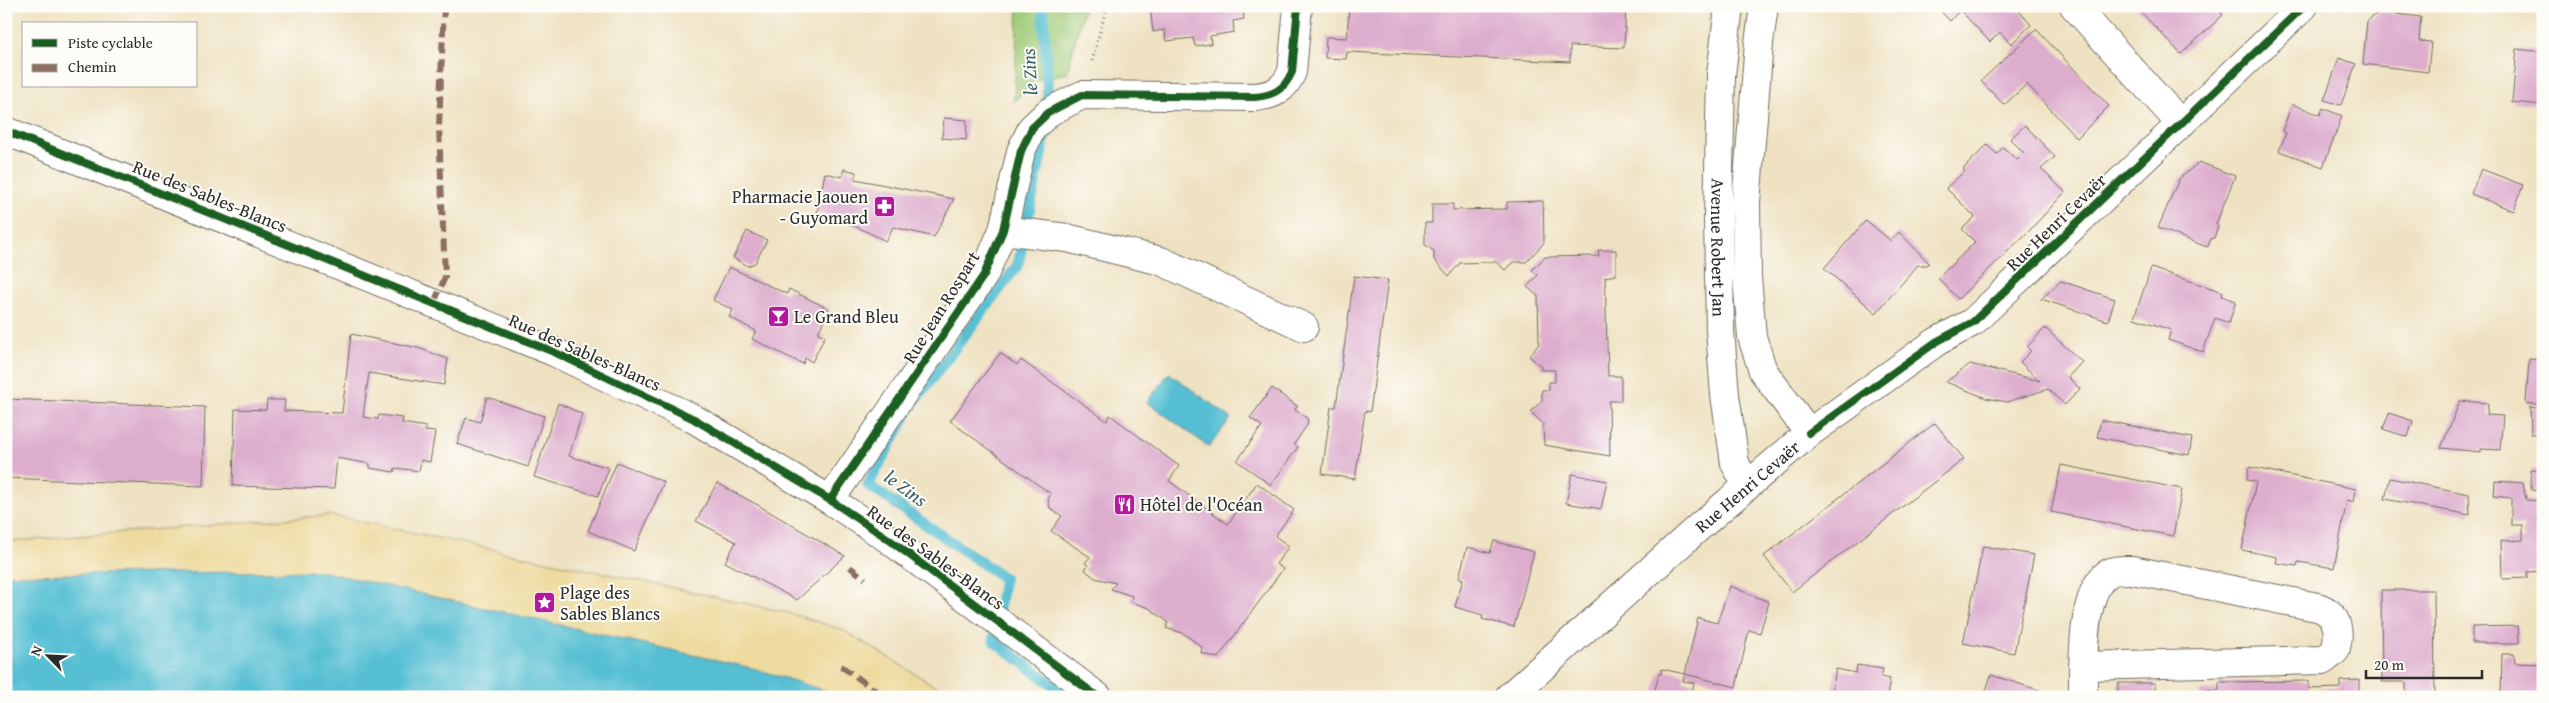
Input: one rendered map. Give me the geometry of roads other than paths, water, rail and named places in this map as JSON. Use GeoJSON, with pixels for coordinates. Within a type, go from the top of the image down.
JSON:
{"type":"FeatureCollection","features":[{"type":"Feature","properties":{"kind":"main road","name":"Rue Jean Rospart"},"geometry":{"type":"LineString","coordinates":[[830,500],[984,275],[1003,230],[1021,152],[1032,128],[1050,112],[1082,95],[1255,97],[1280,91],[1288,82],[1292,72],[1295,57],[1298,6]]}},
{"type":"Feature","properties":{"kind":"main road","name":"Avenue Robert Jan"},"geometry":{"type":"LineString","coordinates":[[1729,6],[1721,94],[1718,218],[1720,330],[1725,395],[1735,463],[1747,486]]}},
{"type":"Feature","properties":{"kind":"main road","name":"Avenue Robert Jan"},"geometry":{"type":"LineString","coordinates":[[1764,6],[1746,203],[1747,277],[1752,337],[1763,371],[1809,432]]}},
{"type":"Feature","properties":{"kind":"main road"},"geometry":{"type":"LineString","coordinates":[[2074,6],[2181,124]]}},
{"type":"Feature","properties":{"kind":"main road","name":"Rue Henri Cevaër"},"geometry":{"type":"LineString","coordinates":[[1509,697],[1809,432],[1936,342],[1973,322],[2304,6]]}},
{"type":"Feature","properties":{"kind":"main road","name":"Rue des Sables-Blancs"},"geometry":{"type":"LineString","coordinates":[[6,131],[202,208],[569,358],[694,419],[830,500],[887,538],[1098,697]]}},
{"type":"Feature","properties":{"kind":"main road"},"geometry":{"type":"LineString","coordinates":[[1003,230],[1066,238],[1161,260],[1304,328]]}},
{"type":"Feature","properties":{"kind":"main road"},"geometry":{"type":"LineString","coordinates":[[2083,666],[2324,660],[2335,651],[2338,626],[2329,612],[2317,607],[2132,570],[2114,570],[2100,581],[2093,593],[2083,666],[2084,697]]}},
{"type":"Feature","properties":{"kind":"water"},"geometry":{"type":"Polygon","coordinates":[[[1169,373],[1231,418],[1209,447],[1147,402],[1169,373]]]}},
{"type":"Feature","properties":{"kind":"water"},"geometry":{"type":"Polygon","coordinates":[[[320,571],[756,669],[826,691],[836,697],[6,697],[6,575],[320,571]]]}},
{"type":"Feature","properties":{"kind":"waterway","name":"le Zins"},"geometry":{"type":"LineString","coordinates":[[1043,6],[1049,116],[1018,265],[911,406],[868,485],[1004,578],[994,641],[1069,697]]}},
{"type":"Feature","properties":{"kind":"place","name":"Pharmacie Jaouen - Guyomard"},"geometry":{"type":"Point","coordinates":[884,206]}},
{"type":"Feature","properties":{"kind":"place","name":"Le Grand Bleu"},"geometry":{"type":"Point","coordinates":[778,316]}},
{"type":"Feature","properties":{"kind":"place","name":"Hôtel de l'Océan"},"geometry":{"type":"Point","coordinates":[1124,504]}},
{"type":"Feature","properties":{"kind":"place","name":"Plage des Sables Blancs"},"geometry":{"type":"Point","coordinates":[544,602]}}]}
